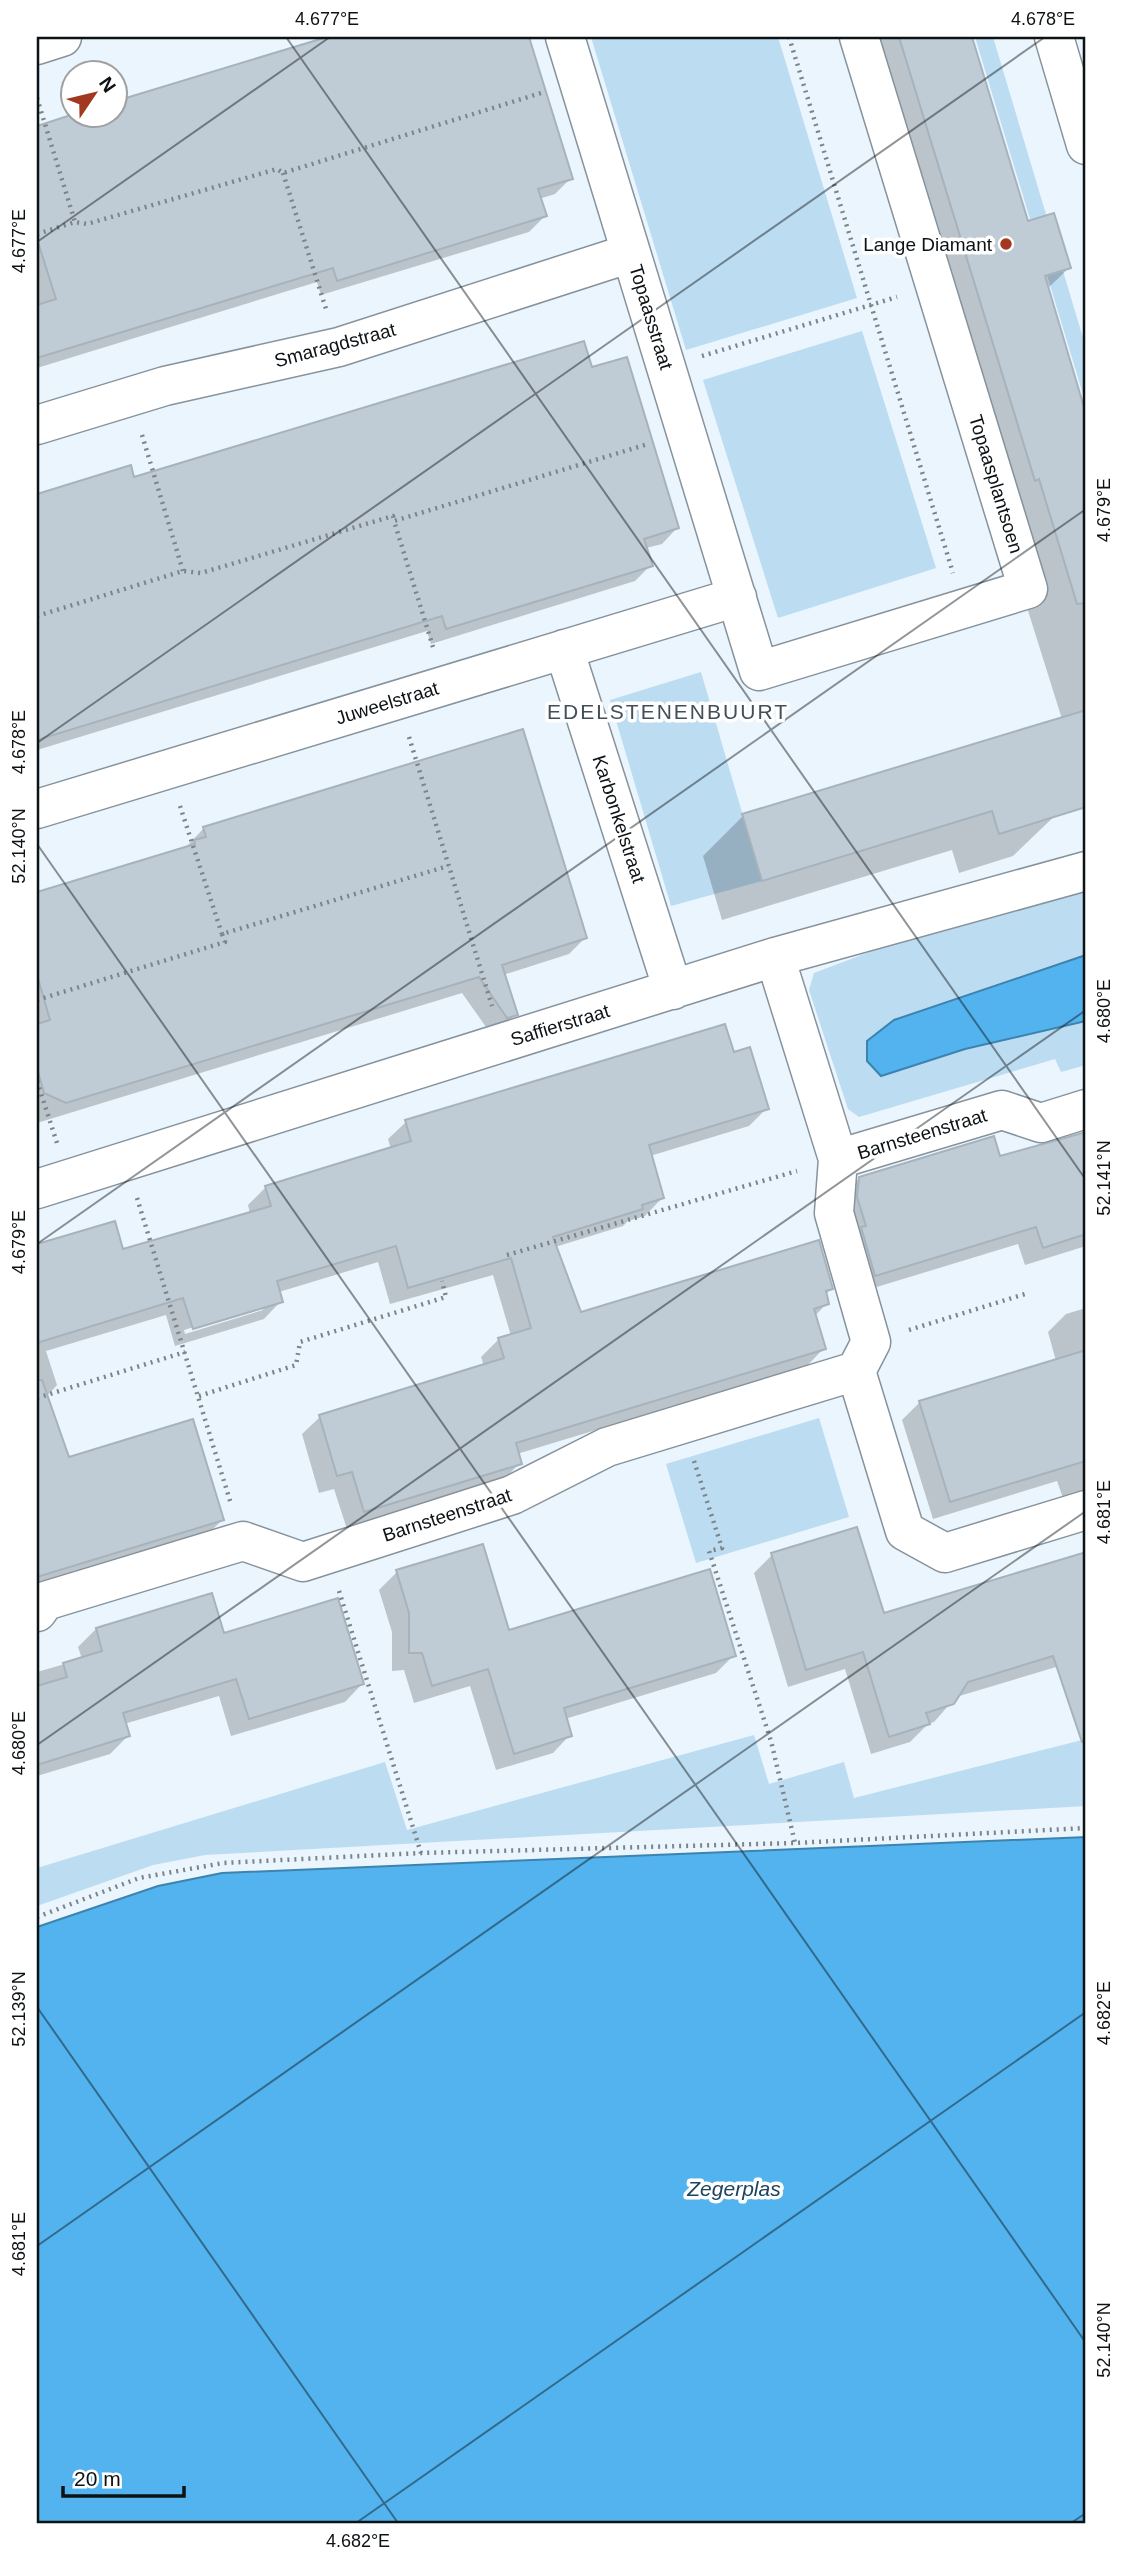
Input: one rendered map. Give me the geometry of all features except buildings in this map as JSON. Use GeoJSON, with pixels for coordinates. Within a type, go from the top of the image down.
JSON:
{"type":"FeatureCollection","features":[{"type":"Feature","properties":{"kind":"street"},"geometry":{"type":"LineString","coordinates":[[37,45],[62,37]]}},
{"type":"Feature","properties":{"kind":"street","name":"Topaasstraat"},"geometry":{"type":"LineString","coordinates":[[565,37],[737,597]]}},
{"type":"Feature","properties":{"kind":"street","name":"Topaasplantsoen"},"geometry":{"type":"LineString","coordinates":[[737,597],[759,671],[1028,589],[859,37]]}},
{"type":"Feature","properties":{"kind":"street"},"geometry":{"type":"LineString","coordinates":[[1054,37],[1086,145]]}},
{"type":"Feature","properties":{"kind":"street","name":"Smaragdstraat"},"geometry":{"type":"LineString","coordinates":[[37,425],[165,386],[339,347],[631,253]]}},
{"type":"Feature","properties":{"kind":"street","name":"Juweelstraat"},"geometry":{"type":"LineString","coordinates":[[37,809],[737,597]]}},
{"type":"Feature","properties":{"kind":"street","name":"Karbonkelstraat"},"geometry":{"type":"LineString","coordinates":[[564,649],[673,990]]}},
{"type":"Feature","properties":{"kind":"street","name":"Saffierstraat"},"geometry":{"type":"LineString","coordinates":[[52,1185],[775,957],[1086,872]]}},
{"type":"Feature","properties":{"kind":"street","name":"Barnsteenstraat"},"geometry":{"type":"LineString","coordinates":[[775,957],[838,1159],[834,1213],[863,1356],[905,1531],[945,1553],[1086,1510]]}},
{"type":"Feature","properties":{"kind":"street","name":"Barnsteenstraat"},"geometry":{"type":"LineString","coordinates":[[838,1159],[1002,1110],[1041,1123],[1086,1109]]}},
{"type":"Feature","properties":{"kind":"street","name":"Barnsteenstraat"},"geometry":{"type":"LineString","coordinates":[[243,1541],[303,1562],[512,1495],[607,1447],[681,1424],[863,1356]]}},
{"type":"Feature","properties":{"kind":"street"},"geometry":{"type":"LineString","coordinates":[[37,1612],[45,1601],[243,1541]]}},
{"type":"Feature","properties":{"kind":"path"},"geometry":{"type":"LineString","coordinates":[[789,37],[953,575]]}},
{"type":"Feature","properties":{"kind":"path"},"geometry":{"type":"LineString","coordinates":[[283,173],[579,82]]}},
{"type":"Feature","properties":{"kind":"path"},"geometry":{"type":"LineString","coordinates":[[37,98],[75,222]]}},
{"type":"Feature","properties":{"kind":"path"},"geometry":{"type":"LineString","coordinates":[[37,234],[75,222],[87,224],[277,169],[283,173],[339,347]]}},
{"type":"Feature","properties":{"kind":"path"},"geometry":{"type":"LineString","coordinates":[[666,367],[935,285]]}},
{"type":"Feature","properties":{"kind":"path"},"geometry":{"type":"LineString","coordinates":[[130,397],[183,571]]}},
{"type":"Feature","properties":{"kind":"path"},"geometry":{"type":"LineString","coordinates":[[394,521],[687,434]]}},
{"type":"Feature","properties":{"kind":"path"},"geometry":{"type":"LineString","coordinates":[[37,616],[183,571],[201,573],[393,516],[444,685]]}},
{"type":"Feature","properties":{"kind":"path"},"geometry":{"type":"LineString","coordinates":[[398,699],[504,1043]]}},
{"type":"Feature","properties":{"kind":"path"},"geometry":{"type":"LineString","coordinates":[[37,1000],[225,942],[168,769]]}},
{"type":"Feature","properties":{"kind":"path"},"geometry":{"type":"LineString","coordinates":[[222,934],[448,866]]}},
{"type":"Feature","properties":{"kind":"path"},"geometry":{"type":"LineString","coordinates":[[37,1081],[52,1185]]}},
{"type":"Feature","properties":{"kind":"path"},"geometry":{"type":"LineString","coordinates":[[507,1255],[838,1159]]}},
{"type":"Feature","properties":{"kind":"path"},"geometry":{"type":"LineString","coordinates":[[126,1162],[243,1541]]}},
{"type":"Feature","properties":{"kind":"path"},"geometry":{"type":"LineString","coordinates":[[198,1396],[296,1365],[300,1342],[446,1297],[442,1281]]}},
{"type":"Feature","properties":{"kind":"path"},"geometry":{"type":"LineString","coordinates":[[863,1356],[1025,1294]]}},
{"type":"Feature","properties":{"kind":"path"},"geometry":{"type":"LineString","coordinates":[[37,1398],[185,1352]]}},
{"type":"Feature","properties":{"kind":"path"},"geometry":{"type":"LineString","coordinates":[[681,1424],[722,1548],[709,1551],[771,1741],[795,1843]]}},
{"type":"Feature","properties":{"kind":"path"},"geometry":{"type":"LineString","coordinates":[[328,1553],[421,1853]]}},
{"type":"Feature","properties":{"kind":"path"},"geometry":{"type":"LineString","coordinates":[[37,1917],[139,1878],[223,1863],[421,1853],[795,1843],[1086,1828]]}},
{"type":"Feature","properties":{"kind":"shaded area"},"geometry":{"type":"Polygon","coordinates":[[[591,37],[778,37],[857,298],[686,350],[591,37]]]}},
{"type":"Feature","properties":{"kind":"shaded area"},"geometry":{"type":"Polygon","coordinates":[[[975,37],[993,37],[1086,348],[1086,404],[975,37]]]}},
{"type":"Feature","properties":{"kind":"shaded area"},"geometry":{"type":"Polygon","coordinates":[[[862,331],[936,568],[778,618],[703,380],[862,331]]]}},
{"type":"Feature","properties":{"kind":"shaded area"},"geometry":{"type":"Polygon","coordinates":[[[701,672],[762,881],[671,906],[610,700],[701,672]]]}},
{"type":"Feature","properties":{"kind":"shaded area"},"geometry":{"type":"Polygon","coordinates":[[[1086,886],[1086,955],[894,1020],[867,1041],[867,1061],[881,1076],[965,1049],[1086,1021],[1086,1065],[1061,1072],[1055,1059],[859,1117],[848,1109],[809,990],[814,973],[872,951],[1086,886]]]}},
{"type":"Feature","properties":{"kind":"shaded area"},"geometry":{"type":"Polygon","coordinates":[[[819,1418],[849,1517],[696,1563],[666,1464],[819,1418]]]}},
{"type":"Feature","properties":{"kind":"shaded area"},"geometry":{"type":"Polygon","coordinates":[[[754,1735],[769,1784],[844,1762],[854,1798],[1086,1739],[1086,1806],[205,1855],[153,1865],[37,1906],[37,1868],[385,1762],[407,1830],[754,1735]]]}},
{"type":"Feature","properties":{"kind":"water"},"geometry":{"type":"Polygon","coordinates":[[[1086,955],[1086,1021],[965,1049],[881,1076],[867,1061],[867,1041],[894,1020],[1086,955]]]}},
{"type":"Feature","properties":{"kind":"water","name":"Zegerplas"},"geometry":{"type":"Polygon","coordinates":[[[1086,1837],[1086,2523],[37,2523],[37,1927],[158,1886],[222,1873],[1086,1837]]]}},
{"type":"Feature","properties":{"kind":"place","name":"Lange Diamant"},"geometry":{"type":"Point","coordinates":[1006,244]}},
{"type":"Feature","properties":{"kind":"district","name":"EDELSTENENBUURT"},"geometry":{"type":"Point","coordinates":[668,711]}}]}
